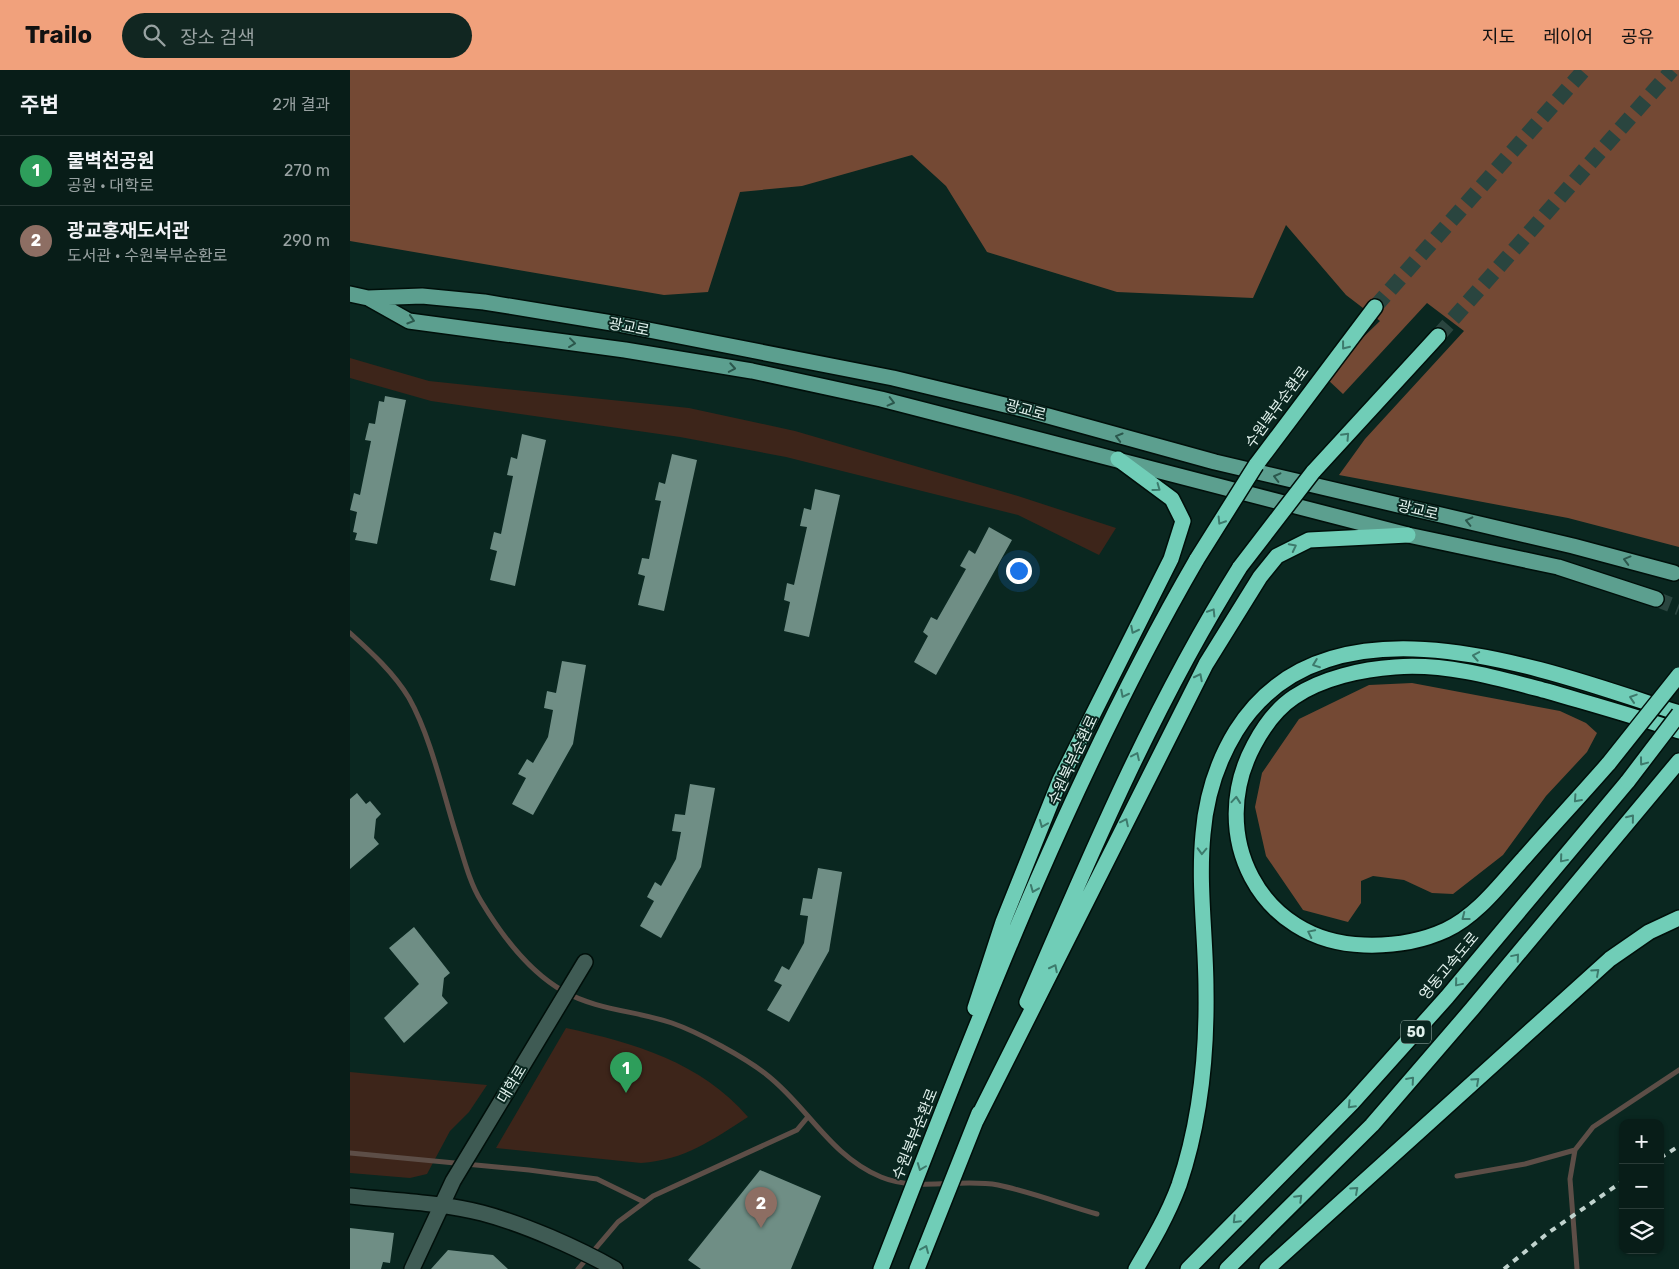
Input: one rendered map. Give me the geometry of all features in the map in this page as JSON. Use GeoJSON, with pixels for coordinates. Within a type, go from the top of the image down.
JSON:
{"type":"FeatureCollection","features":[{"type":"Feature","properties":{"kind":"highway","name":"수원북부순환로"},"geometry":{"type":"LineString","coordinates":[[881,1269],[1048,854],[1116,711],[1164,616],[1256,465],[1374,307]]}},
{"type":"Feature","properties":{"kind":"highway"},"geometry":{"type":"LineString","coordinates":[[916,1269],[976,1121],[1085,866],[1154,718],[1204,624],[1240,567],[1314,472],[1438,336]]}},
{"type":"Feature","properties":{"kind":"highway"},"geometry":{"type":"LineString","coordinates":[[939,1122],[1003,922],[1057,789],[1171,559],[1183,521],[1172,499],[1118,459]]}},
{"type":"Feature","properties":{"kind":"highway"},"geometry":{"type":"LineString","coordinates":[[976,1121],[1206,664],[1260,577],[1277,556],[1309,540],[1408,535]]}},
{"type":"Feature","properties":{"kind":"highway"},"geometry":{"type":"LineString","coordinates":[[1136,1269],[1173,1199],[1195,1126],[1204,1068],[1206,990],[1201,876],[1202,834],[1208,799],[1218,768],[1234,735],[1257,703],[1272,688],[1287,678],[1327,660],[1375,650],[1414,649],[1491,659],[1679,714]]}},
{"type":"Feature","properties":{"kind":"highway"},"geometry":{"type":"LineString","coordinates":[[1679,676],[1609,763],[1477,907],[1448,929],[1411,942],[1356,945],[1322,938],[1306,931],[1277,910],[1263,894],[1248,872],[1237,840],[1235,811],[1238,784],[1247,758],[1266,724],[1294,697],[1321,684],[1355,673],[1408,666],[1478,674],[1628,714],[1679,732]]}},
{"type":"Feature","properties":{"kind":"highway","name":"영동고속도로"},"geometry":{"type":"LineString","coordinates":[[1188,1269],[1352,1104],[1447,997],[1628,781],[1679,714]]}},
{"type":"Feature","properties":{"kind":"highway","name":"50"},"geometry":{"type":"LineString","coordinates":[[1227,1269],[1372,1125],[1485,994],[1679,760]]}},
{"type":"Feature","properties":{"kind":"highway"},"geometry":{"type":"LineString","coordinates":[[1267,1269],[1610,959],[1649,932],[1679,918]]}},
{"type":"Feature","properties":{"kind":"main road","name":"광교로"},"geometry":{"type":"LineString","coordinates":[[350,294],[368,298],[422,296],[484,302],[618,324],[893,378],[1030,411],[1224,464],[1573,546],[1674,573]]}},
{"type":"Feature","properties":{"kind":"main road","name":"광교로"},"geometry":{"type":"LineString","coordinates":[[368,298],[409,321],[625,350],[752,372],[881,399],[1118,459],[1195,482],[1408,535],[1558,567],[1656,599]]}},
{"type":"Feature","properties":{"kind":"street","name":"대학로"},"geometry":{"type":"LineString","coordinates":[[412,1269],[453,1181],[585,962]]}},
{"type":"Feature","properties":{"kind":"street"},"geometry":{"type":"LineString","coordinates":[[350,1196],[441,1206],[482,1213],[556,1241],[611,1267]]}},
{"type":"Feature","properties":{"kind":"shaded area"},"geometry":{"type":"Polygon","coordinates":[[[350,70],[1679,70],[1679,547],[1568,518],[1339,475],[1365,439],[1464,331],[1427,303],[1343,394],[1327,379],[1353,347],[1380,321],[1346,295],[1286,225],[1253,298],[1117,292],[987,252],[946,186],[912,155],[802,186],[740,192],[708,292],[664,295],[350,241],[350,70]]]}},
{"type":"Feature","properties":{"kind":"shaded area"},"geometry":{"type":"Polygon","coordinates":[[[350,358],[429,381],[689,408],[795,431],[1018,496],[1116,528],[1099,555],[1018,515],[786,457],[680,437],[431,401],[350,378],[350,358]]]}},
{"type":"Feature","properties":{"kind":"shaded area"},"geometry":{"type":"Polygon","coordinates":[[[1412,683],[1560,711],[1586,723],[1597,733],[1587,752],[1546,796],[1503,855],[1453,894],[1432,893],[1404,880],[1373,876],[1361,881],[1361,903],[1348,922],[1303,910],[1266,856],[1255,807],[1262,773],[1299,719],[1369,685],[1412,683]]]}},
{"type":"Feature","properties":{"kind":"shaded area"},"geometry":{"type":"Polygon","coordinates":[[[566,1028],[617,1040],[641,1048],[688,1069],[709,1082],[729,1098],[748,1117],[698,1148],[671,1158],[641,1163],[496,1148],[566,1028]]]}},
{"type":"Feature","properties":{"kind":"shaded area"},"geometry":{"type":"Polygon","coordinates":[[[350,1072],[487,1085],[469,1112],[450,1131],[427,1174],[410,1178],[350,1173],[350,1072]]]}},
{"type":"Feature","properties":{"kind":"building"},"geometry":{"type":"Polygon","coordinates":[[[385,396],[406,400],[377,544],[355,540],[357,533],[353,532],[357,512],[350,510],[354,493],[360,495],[371,441],[365,440],[369,423],[375,424],[379,401],[384,402],[385,396]]]}},
{"type":"Feature","properties":{"kind":"building"},"geometry":{"type":"Polygon","coordinates":[[[522,434],[546,440],[515,586],[490,580],[497,551],[490,549],[494,532],[501,534],[513,476],[507,475],[511,457],[517,459],[522,434]]]}},
{"type":"Feature","properties":{"kind":"building"},"geometry":{"type":"Polygon","coordinates":[[[672,454],[697,460],[664,611],[638,605],[645,576],[638,574],[642,558],[649,559],[661,501],[655,500],[659,482],[665,484],[672,454]]]}},
{"type":"Feature","properties":{"kind":"building"},"geometry":{"type":"Polygon","coordinates":[[[815,489],[840,495],[809,637],[784,631],[790,602],[784,600],[787,583],[794,585],[807,527],[800,526],[804,508],[811,510],[815,489]]]}},
{"type":"Feature","properties":{"kind":"building"},"geometry":{"type":"Polygon","coordinates":[[[989,527],[1012,540],[936,675],[914,662],[928,636],[923,632],[931,617],[937,620],[966,569],[960,566],[969,550],[975,554],[989,527]]]}},
{"type":"Feature","properties":{"kind":"building"},"geometry":{"type":"Polygon","coordinates":[[[562,661],[586,665],[573,744],[533,815],[512,804],[526,778],[518,774],[527,759],[533,763],[548,737],[553,710],[544,708],[547,691],[556,693],[562,661]]]}},
{"type":"Feature","properties":{"kind":"building"},"geometry":{"type":"Polygon","coordinates":[[[690,784],[715,788],[701,867],[661,938],[640,926],[654,901],[647,897],[655,882],[661,886],[676,859],[681,832],[672,831],[675,814],[685,815],[690,784]]]}},
{"type":"Feature","properties":{"kind":"building"},"geometry":{"type":"Polygon","coordinates":[[[357,793],[366,804],[370,801],[381,814],[376,819],[374,838],[379,844],[350,869],[350,799],[357,793]]]}},
{"type":"Feature","properties":{"kind":"building"},"geometry":{"type":"Polygon","coordinates":[[[818,868],[842,872],[829,951],[789,1022],[767,1010],[782,985],[774,981],[782,966],[789,970],[804,943],[808,916],[800,915],[803,898],[812,899],[818,868]]]}},
{"type":"Feature","properties":{"kind":"building"},"geometry":{"type":"Polygon","coordinates":[[[414,927],[450,973],[444,978],[442,996],[448,1003],[404,1043],[384,1018],[419,984],[389,948],[414,927]]]}},
{"type":"Feature","properties":{"kind":"building"},"geometry":{"type":"Polygon","coordinates":[[[760,1170],[821,1196],[791,1269],[701,1269],[688,1260],[760,1170]]]}},
{"type":"Feature","properties":{"kind":"building"},"geometry":{"type":"Polygon","coordinates":[[[350,1228],[394,1233],[390,1263],[383,1262],[381,1269],[350,1269],[350,1228]]]}},
{"type":"Feature","properties":{"kind":"building"},"geometry":{"type":"Polygon","coordinates":[[[448,1250],[493,1255],[508,1269],[431,1269],[448,1250]]]}},
{"type":"Feature","properties":{"kind":"waterway"},"geometry":{"type":"LineString","coordinates":[[350,633],[389,671],[409,698],[417,713],[467,868],[481,901],[517,952],[550,983],[589,1002],[672,1023],[735,1053],[758,1068],[782,1088],[847,1157],[881,1177],[909,1184],[984,1183],[998,1185],[1097,1214]]}},
{"type":"Feature","properties":{"kind":"waterway"},"geometry":{"type":"LineString","coordinates":[[1577,1269],[1570,1179],[1575,1150],[1593,1127],[1679,1070]]}},
{"type":"Feature","properties":{"kind":"waterway"},"geometry":{"type":"LineString","coordinates":[[578,1269],[618,1222],[653,1196],[797,1130],[807,1118]]}},
{"type":"Feature","properties":{"kind":"waterway"},"geometry":{"type":"LineString","coordinates":[[1457,1176],[1525,1164],[1575,1150]]}},
{"type":"Feature","properties":{"kind":"waterway"},"geometry":{"type":"LineString","coordinates":[[350,1153],[529,1170],[597,1179],[644,1202]]}},
{"type":"Feature","properties":{"kind":"tunnel"},"geometry":{"type":"LineString","coordinates":[[1375,307],[1584,70]]}},
{"type":"Feature","properties":{"kind":"tunnel"},"geometry":{"type":"LineString","coordinates":[[1438,336],[1672,70]]}},
{"type":"Feature","properties":{"kind":"tunnel"},"geometry":{"type":"LineString","coordinates":[[1656,599],[1679,608]]}},
{"type":"Feature","properties":{"kind":"railway"},"geometry":{"type":"LineString","coordinates":[[1664,1155],[1679,1146]]}},
{"type":"Feature","properties":{"kind":"railway"},"geometry":{"type":"LineString","coordinates":[[1504,1269],[1548,1233],[1619,1184]]}},
{"type":"Feature","properties":{"kind":"place","name":"물벽천공원"},"geometry":{"type":"Point","coordinates":[626,1093]}},
{"type":"Feature","properties":{"kind":"place","name":"광교홍재도서관"},"geometry":{"type":"Point","coordinates":[761,1228]}}]}
